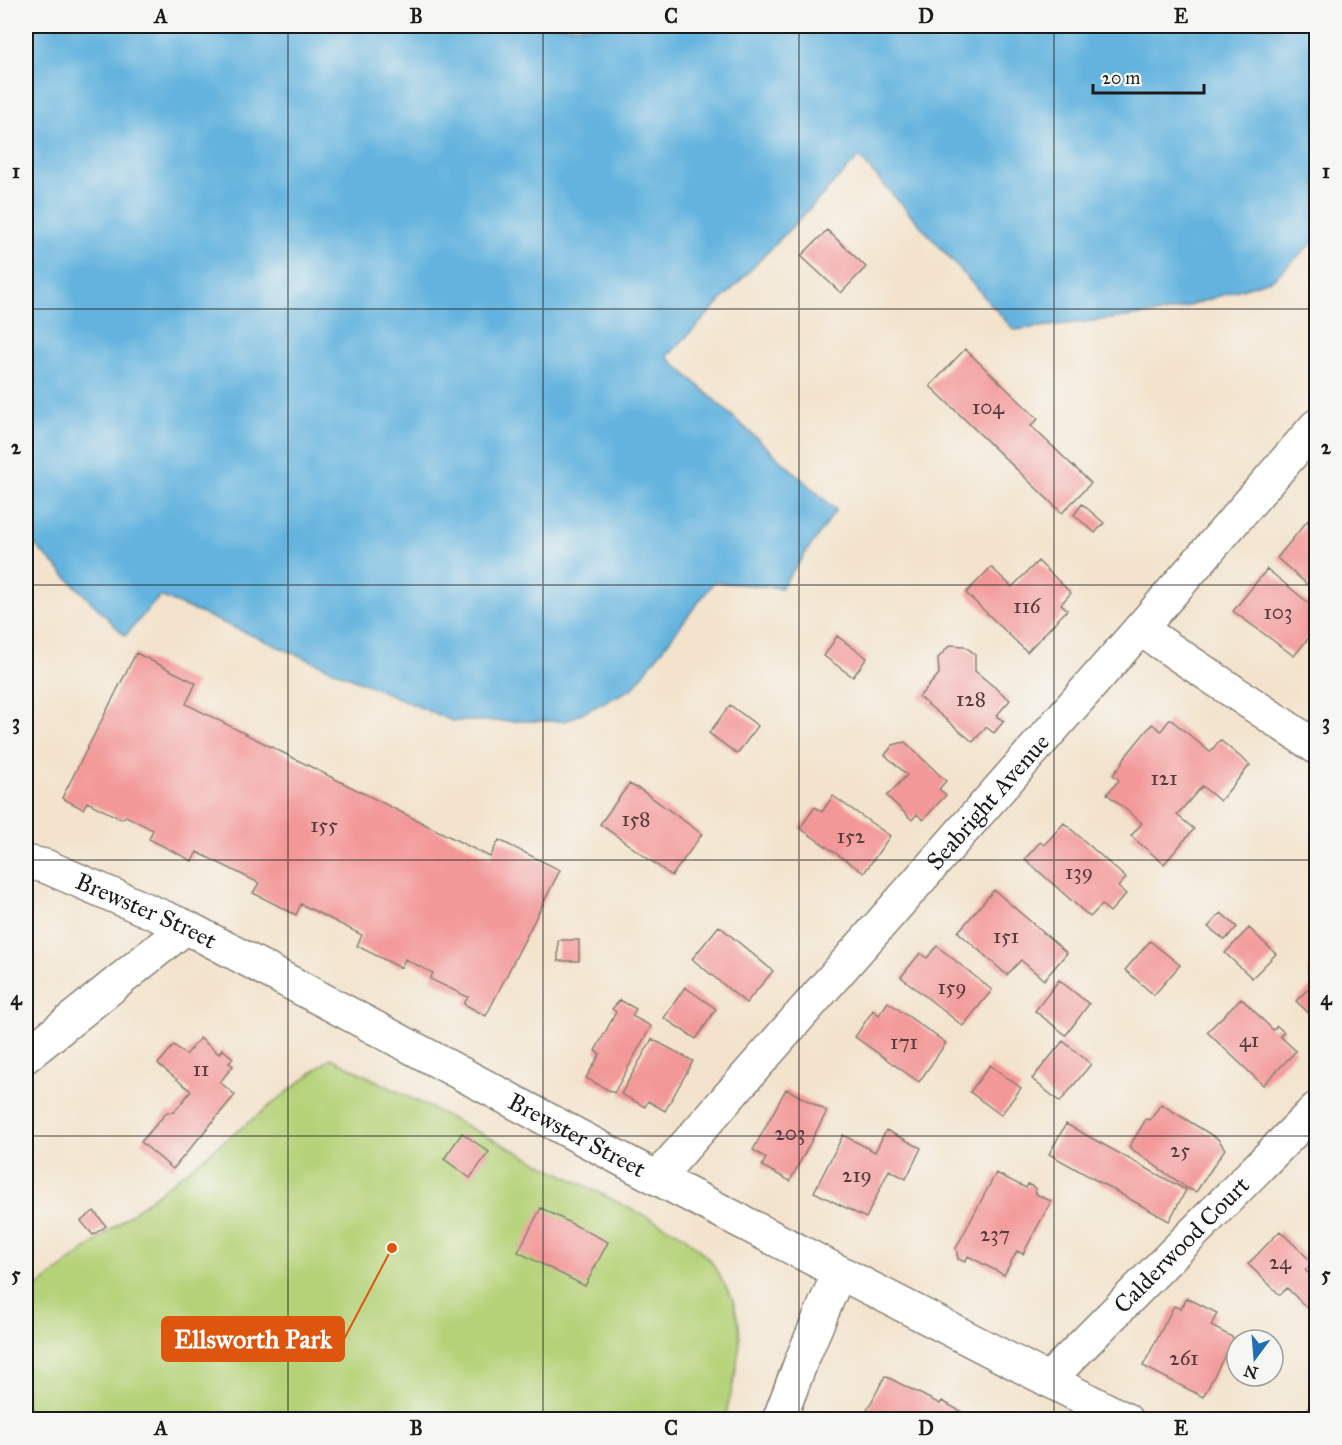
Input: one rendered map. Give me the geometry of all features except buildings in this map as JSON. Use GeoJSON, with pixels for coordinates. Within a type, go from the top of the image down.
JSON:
{"type":"FeatureCollection","features":[{"type":"Feature","properties":{"kind":"street","name":"Seabright Avenue"},"geometry":{"type":"LineString","coordinates":[[657,1178],[1317,426]]}},
{"type":"Feature","properties":{"kind":"street"},"geometry":{"type":"LineString","coordinates":[[1140,628],[1317,747]]}},
{"type":"Feature","properties":{"kind":"street","name":"Brewster Street"},"geometry":{"type":"LineString","coordinates":[[26,862],[45,866],[186,927],[657,1178],[1126,1419]]}},
{"type":"Feature","properties":{"kind":"street"},"geometry":{"type":"LineString","coordinates":[[26,1056],[186,927]]}},
{"type":"Feature","properties":{"kind":"street","name":"Calderwood Court"},"geometry":{"type":"LineString","coordinates":[[1048,1380],[1317,1109]]}},
{"type":"Feature","properties":{"kind":"street"},"geometry":{"type":"LineString","coordinates":[[778,1419],[839,1272]]}},
{"type":"Feature","properties":{"kind":"green space"},"geometry":{"type":"Polygon","coordinates":[[[331,1058],[683,1235],[711,1261],[733,1300],[739,1324],[740,1344],[725,1419],[26,1420],[26,1296],[331,1058]]]}},
{"type":"Feature","properties":{"kind":"water"},"geometry":{"type":"Polygon","coordinates":[[[26,26],[1316,26],[1316,240],[1273,279],[1169,312],[1014,330],[859,157],[667,357],[836,510],[781,588],[714,582],[632,689],[566,721],[452,721],[160,596],[125,636],[26,536],[26,26]]]}},
{"type":"Feature","properties":{"kind":"place","name":"Ellsworth Park"},"geometry":{"type":"Point","coordinates":[392,1248]}}]}
